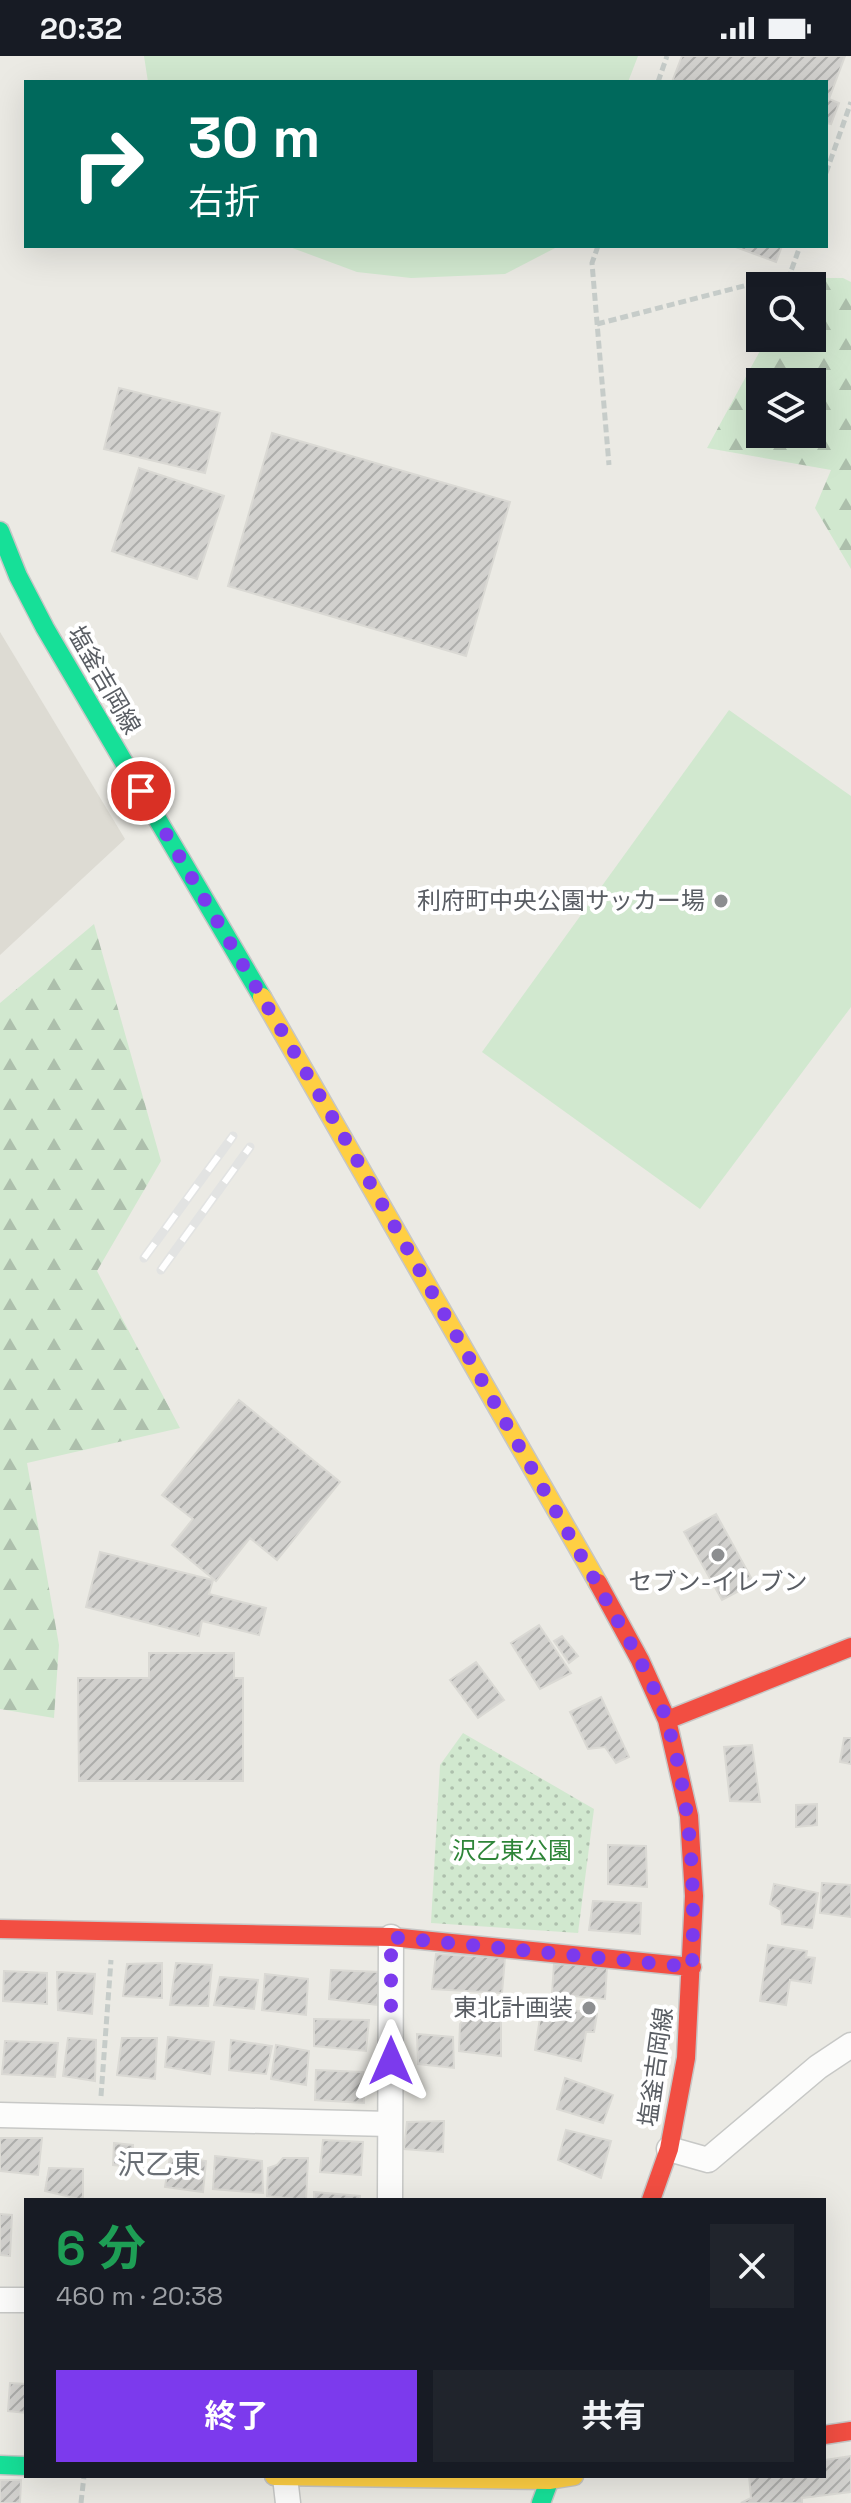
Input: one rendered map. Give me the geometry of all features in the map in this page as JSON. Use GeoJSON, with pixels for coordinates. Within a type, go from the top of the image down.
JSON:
{"type":"FeatureCollection","features":[{"type":"Feature","properties":{"kind":"main road","name":"塩釜吉岡線"},"geometry":{"type":"LineString","coordinates":[[0,531],[18,576],[45,628],[348,1144],[602,1589],[640,1660],[667,1720],[689,1816],[694,1896],[692,1967],[686,2058],[669,2149],[652,2198]]}},
{"type":"Feature","properties":{"kind":"main road"},"geometry":{"type":"LineString","coordinates":[[667,1720],[851,1647]]}},
{"type":"Feature","properties":{"kind":"main road"},"geometry":{"type":"LineString","coordinates":[[0,1929],[391,1937],[692,1967]]}},
{"type":"Feature","properties":{"kind":"main road"},"geometry":{"type":"LineString","coordinates":[[826,2435],[851,2431]]}},
{"type":"Feature","properties":{"kind":"main road"},"geometry":{"type":"LineString","coordinates":[[0,2465],[24,2466]]}},
{"type":"Feature","properties":{"kind":"main road"},"geometry":{"type":"LineString","coordinates":[[541,2503],[550,2478]]}},
{"type":"Feature","properties":{"kind":"street"},"geometry":{"type":"LineString","coordinates":[[390,2198],[391,1937]]}},
{"type":"Feature","properties":{"kind":"street"},"geometry":{"type":"LineString","coordinates":[[669,2149],[708,2160],[818,2067],[851,2045]]}},
{"type":"Feature","properties":{"kind":"street"},"geometry":{"type":"LineString","coordinates":[[0,2115],[390,2124]]}},
{"type":"Feature","properties":{"kind":"street"},"geometry":{"type":"LineString","coordinates":[[0,2300],[24,2300]]}},
{"type":"Feature","properties":{"kind":"street"},"geometry":{"type":"LineString","coordinates":[[285,2478],[288,2503]]}},
{"type":"Feature","properties":{"kind":"path"},"geometry":{"type":"LineString","coordinates":[[659,80],[667,56]]}},
{"type":"Feature","properties":{"kind":"path"},"geometry":{"type":"LineString","coordinates":[[828,167],[851,102]]}},
{"type":"Feature","properties":{"kind":"path"},"geometry":{"type":"LineString","coordinates":[[597,248],[592,263],[609,465]]}},
{"type":"Feature","properties":{"kind":"path"},"geometry":{"type":"LineString","coordinates":[[597,324],[790,274],[799,248]]}},
{"type":"Feature","properties":{"kind":"path"},"geometry":{"type":"LineString","coordinates":[[100,2117],[111,1960]]}},
{"type":"Feature","properties":{"kind":"path"},"geometry":{"type":"LineString","coordinates":[[81,2503],[84,2478]]}},
{"type":"Feature","properties":{"kind":"shaded area"},"geometry":{"type":"Polygon","coordinates":[[[0,632],[125,839],[0,955],[0,632]]]}},
{"type":"Feature","properties":{"kind":"green space"},"geometry":{"type":"Polygon","coordinates":[[[144,56],[638,56],[629,80],[148,80],[144,56]]]}},
{"type":"Feature","properties":{"kind":"green space"},"geometry":{"type":"Polygon","coordinates":[[[292,248],[555,248],[505,274],[411,278],[357,272],[292,248]]]}},
{"type":"Feature","properties":{"kind":"green space"},"geometry":{"type":"Polygon","coordinates":[[[826,278],[843,278],[851,282],[851,569],[815,508],[831,470],[707,448],[746,376],[746,448],[826,448],[826,368],[751,368],[759,352],[826,352],[826,278]]]}},
{"type":"Feature","properties":{"kind":"green space","name":"利府町中央公園サッカー場"},"geometry":{"type":"Polygon","coordinates":[[[729,710],[851,796],[851,1007],[700,1209],[482,1052],[729,710]]]}},
{"type":"Feature","properties":{"kind":"green space"},"geometry":{"type":"Polygon","coordinates":[[[94,924],[161,1161],[97,1271],[180,1428],[27,1463],[59,1645],[54,1718],[0,1709],[0,1003],[94,924]]]}},
{"type":"Feature","properties":{"kind":"green space","name":"沢乙東公園"},"geometry":{"type":"Polygon","coordinates":[[[463,1733],[594,1809],[578,1933],[431,1923],[440,1765],[463,1733]]]}},
{"type":"Feature","properties":{"kind":"building"},"geometry":{"type":"Polygon","coordinates":[[[682,56],[845,56],[829,99],[839,103],[831,124],[828,123],[828,80],[673,80],[682,56]]]}},
{"type":"Feature","properties":{"kind":"building"},"geometry":{"type":"Polygon","coordinates":[[[738,248],[781,248],[776,262],[738,248]]]}},
{"type":"Feature","properties":{"kind":"building"},"geometry":{"type":"Polygon","coordinates":[[[119,388],[220,413],[205,473],[104,449],[119,388]]]}},
{"type":"Feature","properties":{"kind":"building"},"geometry":{"type":"Polygon","coordinates":[[[272,433],[510,502],[466,656],[228,586],[272,433]]]}},
{"type":"Feature","properties":{"kind":"building"},"geometry":{"type":"Polygon","coordinates":[[[139,468],[224,496],[197,579],[112,551],[139,468]]]}},
{"type":"Feature","properties":{"kind":"building"},"geometry":{"type":"Polygon","coordinates":[[[239,1400],[340,1482],[277,1560],[250,1538],[216,1581],[172,1545],[193,1519],[162,1495],[239,1400]]]}},
{"type":"Feature","properties":{"kind":"building"},"geometry":{"type":"Polygon","coordinates":[[[716,1514],[754,1583],[722,1600],[684,1532],[716,1514]]]}},
{"type":"Feature","properties":{"kind":"building"},"geometry":{"type":"Polygon","coordinates":[[[100,1552],[213,1580],[209,1594],[266,1608],[259,1635],[202,1621],[199,1636],[86,1607],[100,1552]]]}},
{"type":"Feature","properties":{"kind":"building"},"geometry":{"type":"Polygon","coordinates":[[[539,1625],[571,1673],[540,1689],[511,1643],[539,1625]]]}},
{"type":"Feature","properties":{"kind":"building"},"geometry":{"type":"Polygon","coordinates":[[[562,1636],[578,1656],[569,1663],[554,1641],[562,1636]]]}},
{"type":"Feature","properties":{"kind":"building"},"geometry":{"type":"Polygon","coordinates":[[[149,1653],[234,1653],[234,1678],[243,1678],[243,1781],[79,1781],[78,1678],[149,1678],[149,1653]]]}},
{"type":"Feature","properties":{"kind":"building"},"geometry":{"type":"Polygon","coordinates":[[[476,1662],[504,1700],[478,1718],[450,1680],[476,1662]]]}},
{"type":"Feature","properties":{"kind":"building"},"geometry":{"type":"Polygon","coordinates":[[[601,1697],[629,1757],[616,1763],[605,1747],[588,1749],[570,1712],[601,1697]]]}},
{"type":"Feature","properties":{"kind":"building"},"geometry":{"type":"Polygon","coordinates":[[[844,1738],[851,1738],[851,1764],[840,1762],[844,1738]]]}},
{"type":"Feature","properties":{"kind":"building"},"geometry":{"type":"Polygon","coordinates":[[[752,1745],[760,1802],[730,1801],[724,1747],[752,1745]]]}},
{"type":"Feature","properties":{"kind":"building"},"geometry":{"type":"Polygon","coordinates":[[[817,1804],[817,1825],[796,1827],[796,1805],[817,1804]]]}},
{"type":"Feature","properties":{"kind":"building"},"geometry":{"type":"Polygon","coordinates":[[[608,1845],[646,1846],[647,1887],[608,1884],[608,1845]]]}},
{"type":"Feature","properties":{"kind":"building"},"geometry":{"type":"Polygon","coordinates":[[[822,1883],[851,1885],[851,1917],[820,1913],[822,1883]]]}},
{"type":"Feature","properties":{"kind":"building"},"geometry":{"type":"Polygon","coordinates":[[[774,1884],[818,1893],[812,1928],[782,1924],[781,1910],[770,1904],[774,1884]]]}},
{"type":"Feature","properties":{"kind":"building"},"geometry":{"type":"Polygon","coordinates":[[[593,1901],[641,1903],[640,1934],[589,1930],[593,1901]]]}},
{"type":"Feature","properties":{"kind":"building"},"geometry":{"type":"Polygon","coordinates":[[[768,1945],[807,1951],[806,1957],[815,1958],[811,1983],[790,1980],[786,2005],[760,2001],[768,1945]]]}},
{"type":"Feature","properties":{"kind":"building"},"geometry":{"type":"Polygon","coordinates":[[[436,1954],[505,1958],[502,1993],[432,1989],[436,1954]]]}},
{"type":"Feature","properties":{"kind":"building"},"geometry":{"type":"Polygon","coordinates":[[[162,1963],[162,1998],[123,1996],[127,1964],[162,1963]]]}},
{"type":"Feature","properties":{"kind":"building"},"geometry":{"type":"Polygon","coordinates":[[[176,1963],[212,1965],[208,2006],[170,2005],[176,1963]]]}},
{"type":"Feature","properties":{"kind":"building"},"geometry":{"type":"Polygon","coordinates":[[[554,1964],[607,1967],[605,1999],[552,1994],[554,1964]]]}},
{"type":"Feature","properties":{"kind":"building"},"geometry":{"type":"Polygon","coordinates":[[[331,1970],[380,1972],[377,2005],[329,1999],[331,1970]]]}},
{"type":"Feature","properties":{"kind":"building"},"geometry":{"type":"Polygon","coordinates":[[[4,1971],[47,1973],[47,2004],[3,2001],[4,1971]]]}},
{"type":"Feature","properties":{"kind":"building"},"geometry":{"type":"Polygon","coordinates":[[[57,1972],[95,1974],[92,2014],[58,2010],[57,1972]]]}},
{"type":"Feature","properties":{"kind":"building"},"geometry":{"type":"Polygon","coordinates":[[[265,1974],[308,1979],[306,2015],[262,2010],[265,1974]]]}},
{"type":"Feature","properties":{"kind":"building"},"geometry":{"type":"Polygon","coordinates":[[[220,1977],[258,1980],[254,2009],[214,2005],[220,1977]]]}},
{"type":"Feature","properties":{"kind":"building"},"geometry":{"type":"Polygon","coordinates":[[[542,2005],[597,2014],[594,2032],[586,2032],[581,2061],[535,2050],[542,2005]]]}},
{"type":"Feature","properties":{"kind":"building"},"geometry":{"type":"Polygon","coordinates":[[[473,2008],[501,2012],[501,2056],[459,2051],[460,2024],[473,2008]]]}},
{"type":"Feature","properties":{"kind":"building"},"geometry":{"type":"Polygon","coordinates":[[[314,2019],[369,2020],[366,2051],[314,2046],[314,2019]]]}},
{"type":"Feature","properties":{"kind":"building"},"geometry":{"type":"Polygon","coordinates":[[[417,2034],[453,2037],[454,2068],[418,2064],[417,2034]]]}},
{"type":"Feature","properties":{"kind":"building"},"geometry":{"type":"Polygon","coordinates":[[[168,2037],[214,2042],[210,2074],[165,2067],[168,2037]]]}},
{"type":"Feature","properties":{"kind":"building"},"geometry":{"type":"Polygon","coordinates":[[[68,2038],[96,2040],[95,2081],[63,2076],[68,2038]]]}},
{"type":"Feature","properties":{"kind":"building"},"geometry":{"type":"Polygon","coordinates":[[[122,2038],[157,2038],[155,2079],[117,2075],[122,2038]]]}},
{"type":"Feature","properties":{"kind":"building"},"geometry":{"type":"Polygon","coordinates":[[[231,2040],[272,2046],[266,2074],[229,2070],[231,2040]]]}},
{"type":"Feature","properties":{"kind":"building"},"geometry":{"type":"Polygon","coordinates":[[[5,2041],[58,2043],[55,2077],[2,2074],[5,2041]]]}},
{"type":"Feature","properties":{"kind":"building"},"geometry":{"type":"Polygon","coordinates":[[[276,2045],[309,2051],[306,2085],[271,2079],[276,2045]]]}},
{"type":"Feature","properties":{"kind":"building"},"geometry":{"type":"Polygon","coordinates":[[[316,2070],[363,2072],[364,2103],[315,2100],[316,2070]]]}},
{"type":"Feature","properties":{"kind":"building"},"geometry":{"type":"Polygon","coordinates":[[[565,2078],[613,2095],[603,2123],[557,2109],[565,2078]]]}},
{"type":"Feature","properties":{"kind":"building"},"geometry":{"type":"Polygon","coordinates":[[[444,2121],[443,2152],[404,2149],[407,2122],[444,2121]]]}},
{"type":"Feature","properties":{"kind":"building"},"geometry":{"type":"Polygon","coordinates":[[[566,2130],[611,2141],[601,2178],[558,2160],[566,2130]]]}},
{"type":"Feature","properties":{"kind":"building"},"geometry":{"type":"Polygon","coordinates":[[[0,2138],[42,2138],[38,2175],[0,2171],[0,2138]]]}},
{"type":"Feature","properties":{"kind":"building"},"geometry":{"type":"Polygon","coordinates":[[[323,2140],[363,2142],[361,2175],[320,2172],[323,2140]]]}},
{"type":"Feature","properties":{"kind":"building"},"geometry":{"type":"Polygon","coordinates":[[[114,2143],[133,2145],[133,2167],[113,2165],[114,2143]]]}},
{"type":"Feature","properties":{"kind":"building"},"geometry":{"type":"Polygon","coordinates":[[[170,2156],[206,2161],[203,2192],[165,2187],[170,2156]]]}},
{"type":"Feature","properties":{"kind":"building"},"geometry":{"type":"Polygon","coordinates":[[[215,2156],[262,2161],[263,2193],[213,2189],[215,2156]]]}},
{"type":"Feature","properties":{"kind":"building"},"geometry":{"type":"Polygon","coordinates":[[[283,2158],[308,2158],[306,2198],[267,2196],[268,2168],[277,2165],[283,2158]]]}},
{"type":"Feature","properties":{"kind":"building"},"geometry":{"type":"Polygon","coordinates":[[[49,2168],[83,2169],[83,2198],[45,2191],[49,2168]]]}},
{"type":"Feature","properties":{"kind":"building"},"geometry":{"type":"Polygon","coordinates":[[[314,2192],[360,2196],[360,2198],[314,2198],[314,2192]]]}},
{"type":"Feature","properties":{"kind":"building"},"geometry":{"type":"Polygon","coordinates":[[[0,2214],[12,2215],[10,2256],[0,2255],[0,2214]]]}},
{"type":"Feature","properties":{"kind":"building"},"geometry":{"type":"Polygon","coordinates":[[[10,2383],[24,2384],[24,2413],[8,2411],[10,2383]]]}},
{"type":"Feature","properties":{"kind":"building"},"geometry":{"type":"Polygon","coordinates":[[[851,2456],[851,2492],[802,2498],[802,2503],[741,2503],[751,2498],[749,2478],[826,2478],[826,2460],[851,2456]]]}},
{"type":"Feature","properties":{"kind":"building"},"geometry":{"type":"Polygon","coordinates":[[[0,2480],[21,2480],[20,2503],[0,2503],[0,2480]]]}},
{"type":"Feature","properties":{"kind":"railway"},"geometry":{"type":"LineString","coordinates":[[144,1258],[233,1136]]}},
{"type":"Feature","properties":{"kind":"railway"},"geometry":{"type":"LineString","coordinates":[[161,1270],[250,1147]]}},
{"type":"Feature","properties":{"kind":"traffic: fast"},"geometry":{"type":"LineString","coordinates":[[0,531],[18,576],[45,628],[262,997]]}},
{"type":"Feature","properties":{"kind":"traffic: fast"},"geometry":{"type":"LineString","coordinates":[[0,2465],[24,2466]]}},
{"type":"Feature","properties":{"kind":"traffic: fast"},"geometry":{"type":"LineString","coordinates":[[541,2503],[550,2478]]}},
{"type":"Feature","properties":{"kind":"traffic: slow"},"geometry":{"type":"LineString","coordinates":[[262,997],[598,1583]]}},
{"type":"Feature","properties":{"kind":"traffic: slow"},"geometry":{"type":"LineString","coordinates":[[412,2478],[562,2478]]}},
{"type":"Feature","properties":{"kind":"traffic: jam"},"geometry":{"type":"LineString","coordinates":[[598,1583],[640,1660],[667,1720],[689,1816],[694,1896],[686,2058],[669,2149],[652,2198]]}},
{"type":"Feature","properties":{"kind":"traffic: jam"},"geometry":{"type":"LineString","coordinates":[[667,1720],[851,1647]]}},
{"type":"Feature","properties":{"kind":"traffic: jam"},"geometry":{"type":"LineString","coordinates":[[0,1929],[391,1937],[692,1967]]}},
{"type":"Feature","properties":{"kind":"traffic: jam"},"geometry":{"type":"LineString","coordinates":[[826,2435],[851,2431]]}},
{"type":"Feature","properties":{"kind":"place","name":"利府町中央公園サッカー場"},"geometry":{"type":"Point","coordinates":[721,901]}},
{"type":"Feature","properties":{"kind":"place","name":"セブン-イレブン"},"geometry":{"type":"Point","coordinates":[718,1555]}},
{"type":"Feature","properties":{"kind":"place","name":"東北計画装"},"geometry":{"type":"Point","coordinates":[589,2008]}},
{"type":"Feature","properties":{"kind":"district","name":"沢乙東"},"geometry":{"type":"Point","coordinates":[159,2164]}},
{"type":"Feature","properties":{"kind":"route"},"geometry":{"type":"LineString","coordinates":[[141,791],[348,1144],[640,1660],[667,1720],[689,1816],[694,1896],[692,1967],[391,1937],[391,2061]]}}]}
